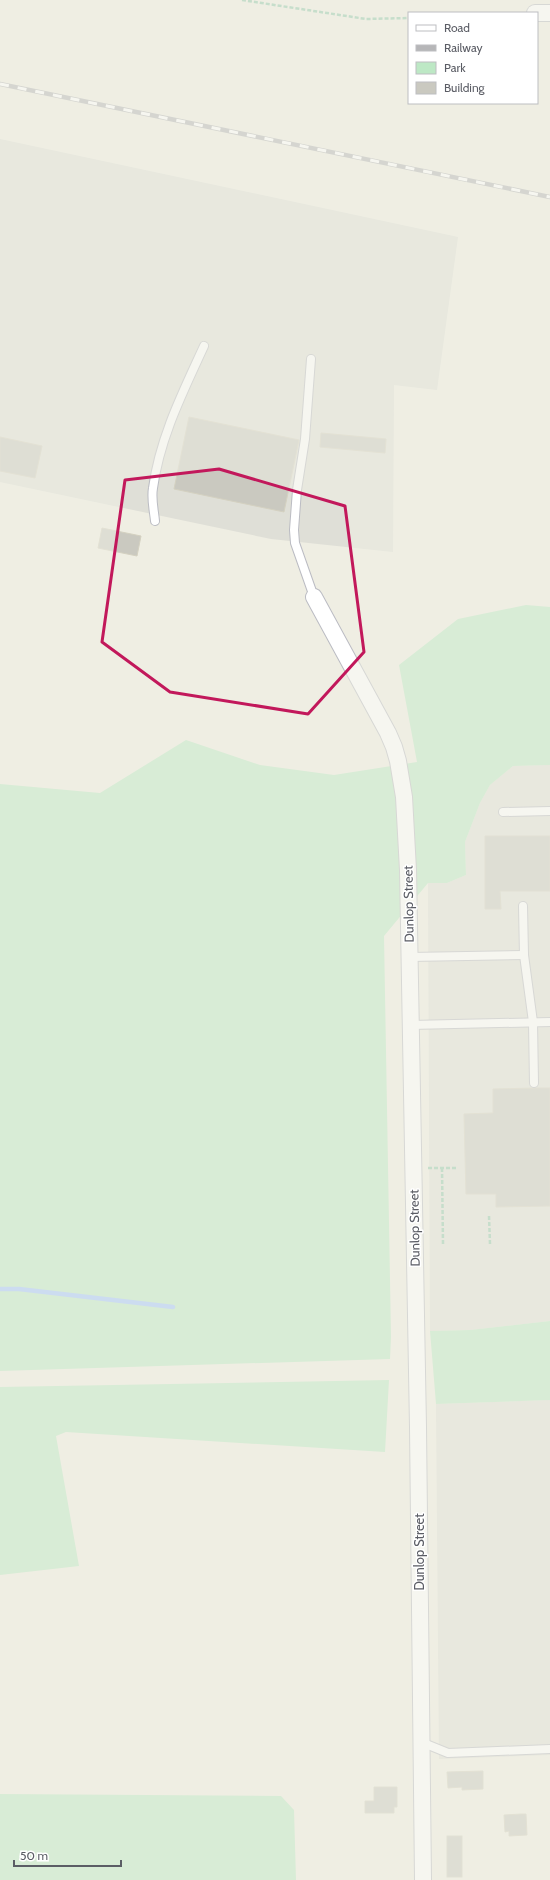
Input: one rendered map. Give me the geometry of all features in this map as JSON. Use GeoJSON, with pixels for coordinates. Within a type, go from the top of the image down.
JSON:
{"type":"FeatureCollection","features":[{"type":"Feature","properties":{"kind":"street"},"geometry":{"type":"LineString","coordinates":[[538,13],[550,12]]}},
{"type":"Feature","properties":{"kind":"street","name":"Dunlop Street"},"geometry":{"type":"LineString","coordinates":[[314,597],[388,733],[398,761],[405,817],[418,1419],[423,1880]]}},
{"type":"Feature","properties":{"kind":"lane"},"geometry":{"type":"LineString","coordinates":[[155,521],[153,488],[161,452],[177,405],[204,346]]}},
{"type":"Feature","properties":{"kind":"lane"},"geometry":{"type":"LineString","coordinates":[[312,359],[305,439],[297,490],[294,530],[295,543],[314,597]]}},
{"type":"Feature","properties":{"kind":"lane"},"geometry":{"type":"LineString","coordinates":[[503,812],[550,811]]}},
{"type":"Feature","properties":{"kind":"lane"},"geometry":{"type":"LineString","coordinates":[[523,906],[524,955],[533,1022],[534,1083]]}},
{"type":"Feature","properties":{"kind":"lane"},"geometry":{"type":"LineString","coordinates":[[409,957],[524,955]]}},
{"type":"Feature","properties":{"kind":"lane"},"geometry":{"type":"LineString","coordinates":[[410,1025],[550,1022]]}},
{"type":"Feature","properties":{"kind":"lane"},"geometry":{"type":"LineString","coordinates":[[421,1742],[448,1753],[550,1749]]}},
{"type":"Feature","properties":{"kind":"path"},"geometry":{"type":"LineString","coordinates":[[242,0],[366,19],[408,18]]}},
{"type":"Feature","properties":{"kind":"path"},"geometry":{"type":"LineString","coordinates":[[413,1168],[456,1168]]}},
{"type":"Feature","properties":{"kind":"path"},"geometry":{"type":"LineString","coordinates":[[442,1168],[443,1244]]}},
{"type":"Feature","properties":{"kind":"path"},"geometry":{"type":"LineString","coordinates":[[489,1216],[490,1244]]}},
{"type":"Feature","properties":{"kind":"highlighted area"},"geometry":{"type":"Polygon","coordinates":[[[219,469],[345,506],[364,652],[308,714],[170,692],[102,642],[125,480],[219,469]]]}},
{"type":"Feature","properties":{"kind":"shaded area"},"geometry":{"type":"Polygon","coordinates":[[[0,139],[458,237],[437,390],[394,385],[393,552],[271,539],[0,482],[0,139]]]}},
{"type":"Feature","properties":{"kind":"shaded area"},"geometry":{"type":"Polygon","coordinates":[[[550,765],[550,1321],[470,1330],[430,1331],[428,883],[447,883],[466,875],[465,842],[480,803],[490,785],[513,766],[550,765]]]}},
{"type":"Feature","properties":{"kind":"shaded area"},"geometry":{"type":"Polygon","coordinates":[[[550,1400],[550,1755],[439,1759],[436,1404],[550,1400]]]}},
{"type":"Feature","properties":{"kind":"green space"},"geometry":{"type":"Polygon","coordinates":[[[526,605],[550,607],[550,765],[513,766],[490,785],[480,803],[465,842],[466,875],[447,883],[428,883],[384,936],[391,1337],[390,1359],[0,1371],[0,784],[100,793],[186,740],[260,765],[334,775],[417,762],[399,665],[458,619],[526,605]]]}},
{"type":"Feature","properties":{"kind":"green space"},"geometry":{"type":"Polygon","coordinates":[[[550,1321],[550,1400],[436,1404],[430,1331],[470,1330],[550,1321]]]}},
{"type":"Feature","properties":{"kind":"green space"},"geometry":{"type":"Polygon","coordinates":[[[389,1380],[385,1452],[66,1432],[56,1436],[79,1566],[0,1575],[0,1387],[389,1380]]]}},
{"type":"Feature","properties":{"kind":"green space"},"geometry":{"type":"Polygon","coordinates":[[[0,1794],[281,1796],[294,1810],[296,1880],[0,1880],[0,1794]]]}},
{"type":"Feature","properties":{"kind":"building"},"geometry":{"type":"Polygon","coordinates":[[[189,417],[299,440],[284,512],[174,489],[189,417]]]}},
{"type":"Feature","properties":{"kind":"building"},"geometry":{"type":"Polygon","coordinates":[[[321,433],[386,439],[385,453],[320,447],[321,433]]]}},
{"type":"Feature","properties":{"kind":"building"},"geometry":{"type":"Polygon","coordinates":[[[0,437],[42,446],[35,478],[0,471],[0,437]]]}},
{"type":"Feature","properties":{"kind":"building"},"geometry":{"type":"Polygon","coordinates":[[[102,528],[141,536],[137,556],[98,548],[102,528]]]}},
{"type":"Feature","properties":{"kind":"building"},"geometry":{"type":"Polygon","coordinates":[[[485,836],[550,836],[550,891],[500,891],[501,909],[485,909],[485,836]]]}},
{"type":"Feature","properties":{"kind":"building"},"geometry":{"type":"Polygon","coordinates":[[[550,1088],[550,1206],[496,1207],[496,1194],[466,1194],[464,1114],[493,1113],[493,1089],[550,1088]]]}},
{"type":"Feature","properties":{"kind":"building"},"geometry":{"type":"Polygon","coordinates":[[[483,1771],[483,1789],[462,1790],[462,1787],[448,1788],[447,1772],[483,1771]]]}},
{"type":"Feature","properties":{"kind":"building"},"geometry":{"type":"Polygon","coordinates":[[[374,1787],[397,1787],[397,1807],[394,1807],[394,1813],[365,1813],[365,1801],[374,1801],[374,1787]]]}},
{"type":"Feature","properties":{"kind":"building"},"geometry":{"type":"Polygon","coordinates":[[[526,1814],[527,1835],[509,1836],[509,1831],[505,1832],[504,1815],[526,1814]]]}},
{"type":"Feature","properties":{"kind":"building"},"geometry":{"type":"Polygon","coordinates":[[[447,1836],[462,1836],[462,1877],[447,1877],[447,1836]]]}},
{"type":"Feature","properties":{"kind":"waterway"},"geometry":{"type":"LineString","coordinates":[[0,1289],[19,1289],[173,1307]]}},
{"type":"Feature","properties":{"kind":"railway"},"geometry":{"type":"LineString","coordinates":[[0,84],[550,197]]}}]}
